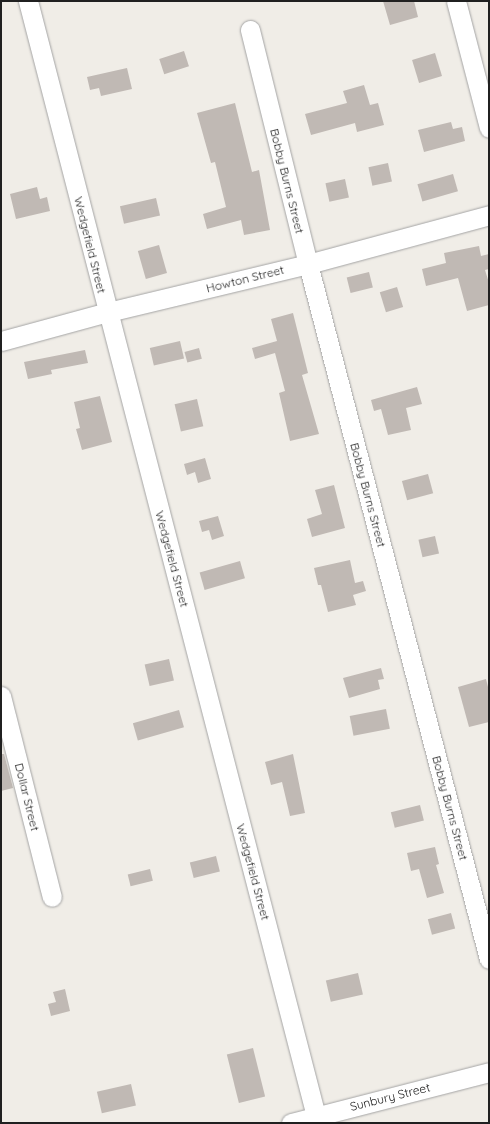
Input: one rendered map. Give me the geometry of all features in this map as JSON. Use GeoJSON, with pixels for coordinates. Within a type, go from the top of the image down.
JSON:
{"type":"FeatureCollection","features":[{"type":"Feature","properties":{"kind":"street","name":"Wedgefield Street"},"geometry":{"type":"LineString","coordinates":[[28,1],[316,1116]]}},
{"type":"Feature","properties":{"kind":"street"},"geometry":{"type":"LineString","coordinates":[[456,1],[489,128]]}},
{"type":"Feature","properties":{"kind":"street","name":"Bobby Burns Street"},"geometry":{"type":"LineString","coordinates":[[250,30],[308,264],[489,959]]}},
{"type":"Feature","properties":{"kind":"street","name":"Howton Street"},"geometry":{"type":"LineString","coordinates":[[1,341],[108,312],[308,264],[489,215]]}},
{"type":"Feature","properties":{"kind":"street","name":"Dollar Street"},"geometry":{"type":"LineString","coordinates":[[1,696],[52,897]]}},
{"type":"Feature","properties":{"kind":"street","name":"Sunbury Street"},"geometry":{"type":"LineString","coordinates":[[291,1123],[489,1072]]}},
{"type":"Feature","properties":{"kind":"building"},"geometry":{"type":"Polygon","coordinates":[[[383,1],[414,1],[418,17],[390,25],[383,1]]]}},
{"type":"Feature","properties":{"kind":"building"},"geometry":{"type":"Polygon","coordinates":[[[184,51],[189,66],[164,74],[159,59],[184,51]]]}},
{"type":"Feature","properties":{"kind":"building"},"geometry":{"type":"Polygon","coordinates":[[[435,53],[442,76],[419,83],[412,60],[435,53]]]}},
{"type":"Feature","properties":{"kind":"building"},"geometry":{"type":"Polygon","coordinates":[[[127,68],[132,89],[101,96],[99,88],[90,90],[87,77],[127,68]]]}},
{"type":"Feature","properties":{"kind":"building"},"geometry":{"type":"Polygon","coordinates":[[[364,85],[370,105],[378,103],[384,125],[357,132],[355,123],[311,135],[305,114],[347,103],[343,91],[364,85]]]}},
{"type":"Feature","properties":{"kind":"building"},"geometry":{"type":"Polygon","coordinates":[[[235,103],[252,172],[259,170],[270,230],[244,235],[241,220],[207,229],[203,214],[226,207],[215,162],[211,163],[197,113],[235,103]]]}},
{"type":"Feature","properties":{"kind":"building"},"geometry":{"type":"Polygon","coordinates":[[[451,122],[453,129],[462,127],[465,141],[424,152],[418,130],[451,122]]]}},
{"type":"Feature","properties":{"kind":"building"},"geometry":{"type":"Polygon","coordinates":[[[388,163],[392,182],[372,186],[368,167],[388,163]]]}},
{"type":"Feature","properties":{"kind":"building"},"geometry":{"type":"Polygon","coordinates":[[[453,174],[458,191],[422,202],[417,184],[453,174]]]}},
{"type":"Feature","properties":{"kind":"building"},"geometry":{"type":"Polygon","coordinates":[[[345,179],[349,198],[329,202],[325,183],[345,179]]]}},
{"type":"Feature","properties":{"kind":"building"},"geometry":{"type":"Polygon","coordinates":[[[37,187],[40,199],[47,197],[50,211],[16,219],[10,194],[37,187]]]}},
{"type":"Feature","properties":{"kind":"building"},"geometry":{"type":"Polygon","coordinates":[[[156,198],[160,216],[124,224],[120,206],[156,198]]]}},
{"type":"Feature","properties":{"kind":"building"},"geometry":{"type":"Polygon","coordinates":[[[159,245],[167,273],[146,279],[138,251],[159,245]]]}},
{"type":"Feature","properties":{"kind":"building"},"geometry":{"type":"Polygon","coordinates":[[[479,246],[481,256],[489,254],[489,269],[485,270],[489,283],[489,305],[467,311],[458,278],[426,286],[422,269],[446,263],[444,253],[479,246]]]}},
{"type":"Feature","properties":{"kind":"building"},"geometry":{"type":"Polygon","coordinates":[[[369,272],[373,288],[351,293],[347,278],[369,272]]]}},
{"type":"Feature","properties":{"kind":"building"},"geometry":{"type":"Polygon","coordinates":[[[397,287],[403,307],[386,312],[380,292],[397,287]]]}},
{"type":"Feature","properties":{"kind":"building"},"geometry":{"type":"Polygon","coordinates":[[[293,313],[308,373],[302,375],[319,434],[290,441],[279,393],[285,391],[275,353],[255,359],[252,348],[277,341],[271,319],[293,313]]]}},
{"type":"Feature","properties":{"kind":"building"},"geometry":{"type":"Polygon","coordinates":[[[180,341],[184,359],[154,366],[150,348],[180,341]]]}},
{"type":"Feature","properties":{"kind":"building"},"geometry":{"type":"Polygon","coordinates":[[[199,348],[202,359],[187,363],[185,352],[199,348]]]}},
{"type":"Feature","properties":{"kind":"building"},"geometry":{"type":"Polygon","coordinates":[[[85,350],[88,363],[51,370],[52,374],[28,379],[24,362],[85,350]]]}},
{"type":"Feature","properties":{"kind":"building"},"geometry":{"type":"Polygon","coordinates":[[[417,387],[422,404],[406,408],[411,430],[388,435],[381,409],[374,411],[371,400],[417,387]]]}},
{"type":"Feature","properties":{"kind":"building"},"geometry":{"type":"Polygon","coordinates":[[[100,396],[112,442],[82,450],[76,429],[80,428],[74,402],[100,396]]]}},
{"type":"Feature","properties":{"kind":"building"},"geometry":{"type":"Polygon","coordinates":[[[197,399],[203,426],[181,431],[175,404],[197,399]]]}},
{"type":"Feature","properties":{"kind":"building"},"geometry":{"type":"Polygon","coordinates":[[[205,458],[211,479],[198,483],[195,472],[187,475],[184,464],[205,458]]]}},
{"type":"Feature","properties":{"kind":"building"},"geometry":{"type":"Polygon","coordinates":[[[428,474],[433,493],[407,500],[402,481],[428,474]]]}},
{"type":"Feature","properties":{"kind":"building"},"geometry":{"type":"Polygon","coordinates":[[[334,485],[345,528],[312,537],[307,519],[322,514],[315,490],[334,485]]]}},
{"type":"Feature","properties":{"kind":"building"},"geometry":{"type":"Polygon","coordinates":[[[218,516],[224,536],[212,540],[209,530],[202,532],[199,521],[218,516]]]}},
{"type":"Feature","properties":{"kind":"building"},"geometry":{"type":"Polygon","coordinates":[[[435,536],[439,554],[422,557],[418,540],[435,536]]]}},
{"type":"Feature","properties":{"kind":"building"},"geometry":{"type":"Polygon","coordinates":[[[350,560],[355,583],[363,581],[366,591],[353,595],[356,605],[328,612],[321,585],[318,585],[314,568],[350,560]]]}},
{"type":"Feature","properties":{"kind":"building"},"geometry":{"type":"Polygon","coordinates":[[[240,561],[245,578],[205,590],[200,573],[240,561]]]}},
{"type":"Feature","properties":{"kind":"building"},"geometry":{"type":"Polygon","coordinates":[[[169,659],[174,680],[150,686],[145,665],[169,659]]]}},
{"type":"Feature","properties":{"kind":"building"},"geometry":{"type":"Polygon","coordinates":[[[381,668],[384,679],[378,680],[380,689],[349,698],[343,678],[381,668]]]}},
{"type":"Feature","properties":{"kind":"building"},"geometry":{"type":"Polygon","coordinates":[[[486,679],[489,691],[489,722],[469,727],[458,687],[486,679]]]}},
{"type":"Feature","properties":{"kind":"building"},"geometry":{"type":"Polygon","coordinates":[[[386,709],[390,729],[353,736],[350,716],[386,709]]]}},
{"type":"Feature","properties":{"kind":"building"},"geometry":{"type":"Polygon","coordinates":[[[179,710],[184,727],[138,741],[133,723],[179,710]]]}},
{"type":"Feature","properties":{"kind":"building"},"geometry":{"type":"Polygon","coordinates":[[[1,754],[4,754],[13,788],[1,791],[1,754]]]}},
{"type":"Feature","properties":{"kind":"building"},"geometry":{"type":"Polygon","coordinates":[[[293,754],[305,813],[290,816],[282,782],[271,785],[265,762],[293,754]]]}},
{"type":"Feature","properties":{"kind":"building"},"geometry":{"type":"Polygon","coordinates":[[[420,805],[424,821],[395,828],[391,812],[420,805]]]}},
{"type":"Feature","properties":{"kind":"building"},"geometry":{"type":"Polygon","coordinates":[[[435,847],[439,864],[436,865],[444,893],[427,898],[419,869],[411,871],[407,853],[435,847]]]}},
{"type":"Feature","properties":{"kind":"building"},"geometry":{"type":"Polygon","coordinates":[[[216,856],[220,872],[194,878],[190,863],[216,856]]]}},
{"type":"Feature","properties":{"kind":"building"},"geometry":{"type":"Polygon","coordinates":[[[150,869],[153,881],[131,886],[128,875],[150,869]]]}},
{"type":"Feature","properties":{"kind":"building"},"geometry":{"type":"Polygon","coordinates":[[[451,913],[455,928],[432,935],[428,919],[451,913]]]}},
{"type":"Feature","properties":{"kind":"building"},"geometry":{"type":"Polygon","coordinates":[[[358,973],[363,994],[331,1002],[326,980],[358,973]]]}},
{"type":"Feature","properties":{"kind":"building"},"geometry":{"type":"Polygon","coordinates":[[[65,989],[70,1011],[51,1016],[48,1004],[56,1002],[53,992],[65,989]]]}},
{"type":"Feature","properties":{"kind":"building"},"geometry":{"type":"Polygon","coordinates":[[[253,1048],[265,1097],[239,1103],[227,1055],[253,1048]]]}},
{"type":"Feature","properties":{"kind":"building"},"geometry":{"type":"Polygon","coordinates":[[[131,1084],[136,1105],[102,1113],[97,1092],[131,1084]]]}}]}
